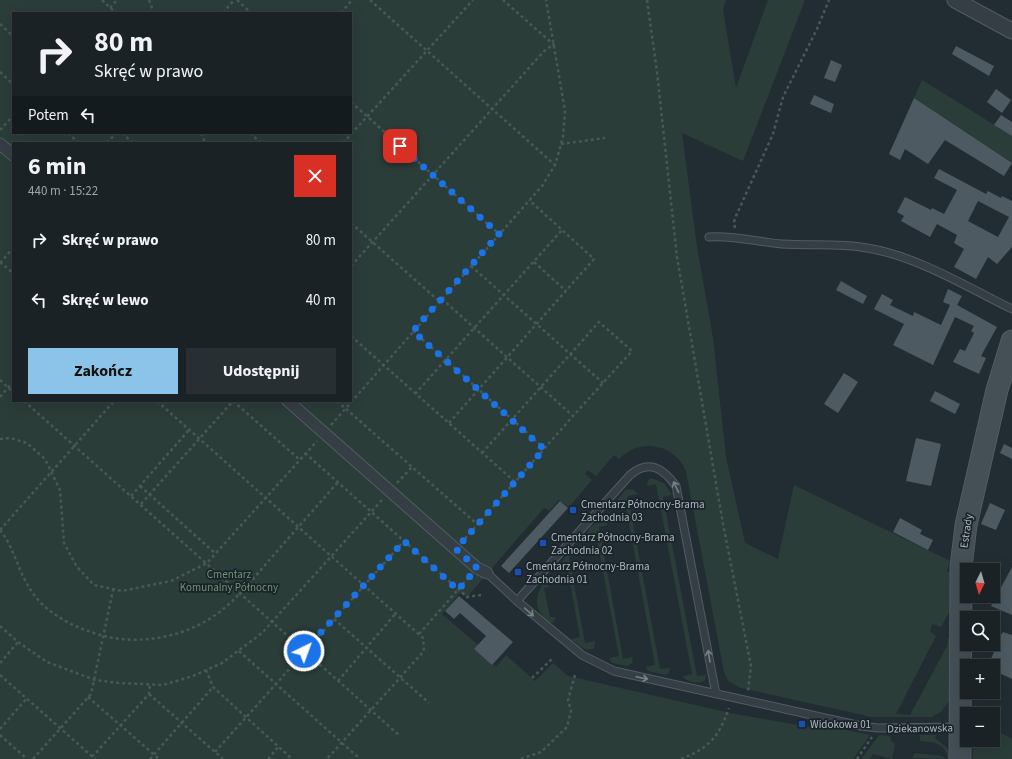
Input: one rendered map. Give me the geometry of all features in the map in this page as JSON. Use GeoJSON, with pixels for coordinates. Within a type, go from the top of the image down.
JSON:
{"type":"FeatureCollection","features":[{"type":"Feature","properties":{"kind":"main road","name":"Estrady"},"geometry":{"type":"LineString","coordinates":[[960,707],[961,567],[966,525],[997,390],[1012,341]]}},
{"type":"Feature","properties":{"kind":"main road","name":"Estrady"},"geometry":{"type":"LineString","coordinates":[[960,747],[960,759]]}},
{"type":"Feature","properties":{"kind":"street"},"geometry":{"type":"LineString","coordinates":[[954,0],[1012,31]]}},
{"type":"Feature","properties":{"kind":"street"},"geometry":{"type":"LineString","coordinates":[[0,144],[12,154]]}},
{"type":"Feature","properties":{"kind":"street"},"geometry":{"type":"LineString","coordinates":[[289,402],[456,549],[482,570]]}},
{"type":"Feature","properties":{"kind":"lane"},"geometry":{"type":"LineString","coordinates":[[709,237],[739,238],[782,244],[845,245],[884,252],[917,263],[1012,309]]}},
{"type":"Feature","properties":{"kind":"lane"},"geometry":{"type":"LineString","coordinates":[[516,600],[630,474],[638,468],[648,466],[656,468],[671,478],[679,494],[716,694]]}},
{"type":"Feature","properties":{"kind":"lane","name":"Dziekanowska"},"geometry":{"type":"LineString","coordinates":[[482,570],[565,642],[582,655],[605,668],[614,671],[878,728],[960,727]]}},
{"type":"Feature","properties":{"kind":"path"},"geometry":{"type":"LineString","coordinates":[[102,0],[115,12]]}},
{"type":"Feature","properties":{"kind":"path"},"geometry":{"type":"LineString","coordinates":[[110,8],[117,0]]}},
{"type":"Feature","properties":{"kind":"path"},"geometry":{"type":"LineString","coordinates":[[149,0],[154,12]]}},
{"type":"Feature","properties":{"kind":"path"},"geometry":{"type":"LineString","coordinates":[[223,12],[235,0],[250,12]]}},
{"type":"Feature","properties":{"kind":"path"},"geometry":{"type":"LineString","coordinates":[[342,12],[352,0]]}},
{"type":"Feature","properties":{"kind":"path"},"geometry":{"type":"LineString","coordinates":[[370,0],[428,50],[555,165]]}},
{"type":"Feature","properties":{"kind":"path"},"geometry":{"type":"LineString","coordinates":[[352,133],[473,0]]}},
{"type":"Feature","properties":{"kind":"path"},"geometry":{"type":"LineString","coordinates":[[503,0],[554,45]]}},
{"type":"Feature","properties":{"kind":"path"},"geometry":{"type":"LineString","coordinates":[[352,401],[530,200],[542,186],[555,165],[561,144],[565,111],[546,0]]}},
{"type":"Feature","properties":{"kind":"path"},"geometry":{"type":"LineString","coordinates":[[647,0],[659,88],[677,257],[722,524],[751,666],[748,692]]}},
{"type":"Feature","properties":{"kind":"path"},"geometry":{"type":"LineString","coordinates":[[739,238],[735,227],[736,216],[773,134],[783,97],[817,29],[829,0]]}},
{"type":"Feature","properties":{"kind":"path"},"geometry":{"type":"LineString","coordinates":[[0,24],[12,35]]}},
{"type":"Feature","properties":{"kind":"path"},"geometry":{"type":"LineString","coordinates":[[352,265],[546,49],[554,45]]}},
{"type":"Feature","properties":{"kind":"path"},"geometry":{"type":"LineString","coordinates":[[0,72],[12,83]]}},
{"type":"Feature","properties":{"kind":"path"},"geometry":{"type":"LineString","coordinates":[[352,103],[499,234]]}},
{"type":"Feature","properties":{"kind":"path"},"geometry":{"type":"LineString","coordinates":[[0,130],[12,117]]}},
{"type":"Feature","properties":{"kind":"path"},"geometry":{"type":"LineString","coordinates":[[69,134],[78,142]]}},
{"type":"Feature","properties":{"kind":"path"},"geometry":{"type":"LineString","coordinates":[[108,142],[115,134]]}},
{"type":"Feature","properties":{"kind":"path"},"geometry":{"type":"LineString","coordinates":[[123,134],[132,142]]}},
{"type":"Feature","properties":{"kind":"path"},"geometry":{"type":"LineString","coordinates":[[251,134],[261,142]]}},
{"type":"Feature","properties":{"kind":"path"},"geometry":{"type":"LineString","coordinates":[[344,142],[351,134]]}},
{"type":"Feature","properties":{"kind":"path"},"geometry":{"type":"LineString","coordinates":[[561,144],[605,138]]}},
{"type":"Feature","properties":{"kind":"path"},"geometry":{"type":"LineString","coordinates":[[449,423],[594,259],[530,200]]}},
{"type":"Feature","properties":{"kind":"path"},"geometry":{"type":"LineString","coordinates":[[352,224],[474,328],[573,416]]}},
{"type":"Feature","properties":{"kind":"path"},"geometry":{"type":"LineString","coordinates":[[415,394],[562,230]]}},
{"type":"Feature","properties":{"kind":"path"},"geometry":{"type":"LineString","coordinates":[[12,249],[0,262],[12,272]]}},
{"type":"Feature","properties":{"kind":"path"},"geometry":{"type":"LineString","coordinates":[[534,262],[566,291]]}},
{"type":"Feature","properties":{"kind":"path"},"geometry":{"type":"LineString","coordinates":[[471,266],[603,383]]}},
{"type":"Feature","properties":{"kind":"path"},"geometry":{"type":"LineString","coordinates":[[456,549],[632,351],[599,322],[482,453]]}},
{"type":"Feature","properties":{"kind":"path"},"geometry":{"type":"LineString","coordinates":[[413,331],[544,449]]}},
{"type":"Feature","properties":{"kind":"path"},"geometry":{"type":"LineString","coordinates":[[352,337],[515,482]]}},
{"type":"Feature","properties":{"kind":"path"},"geometry":{"type":"LineString","coordinates":[[0,380],[12,391]]}},
{"type":"Feature","properties":{"kind":"path"},"geometry":{"type":"LineString","coordinates":[[0,397],[12,383]]}},
{"type":"Feature","properties":{"kind":"path"},"geometry":{"type":"LineString","coordinates":[[25,402],[208,563],[271,622],[400,736]]}},
{"type":"Feature","properties":{"kind":"path"},"geometry":{"type":"LineString","coordinates":[[113,402],[0,530],[6,538],[23,579],[32,593],[43,604],[80,628],[103,635],[131,640],[149,639],[190,629],[222,610],[240,593],[338,482]]}},
{"type":"Feature","properties":{"kind":"path"},"geometry":{"type":"LineString","coordinates":[[158,402],[423,638],[424,651],[327,759]]}},
{"type":"Feature","properties":{"kind":"path"},"geometry":{"type":"LineString","coordinates":[[141,504],[232,402]]}},
{"type":"Feature","properties":{"kind":"path"},"geometry":{"type":"LineString","coordinates":[[234,402],[300,460]]}},
{"type":"Feature","properties":{"kind":"path"},"geometry":{"type":"LineString","coordinates":[[338,402],[478,524]]}},
{"type":"Feature","properties":{"kind":"path"},"geometry":{"type":"LineString","coordinates":[[0,438],[10,438],[26,443],[45,459],[60,490],[64,543],[77,567],[94,585],[122,592],[171,581],[208,563],[351,402]]}},
{"type":"Feature","properties":{"kind":"path"},"geometry":{"type":"LineString","coordinates":[[132,496],[189,430]]}},
{"type":"Feature","properties":{"kind":"path"},"geometry":{"type":"LineString","coordinates":[[306,453],[458,590],[467,597],[481,595]]}},
{"type":"Feature","properties":{"kind":"path"},"geometry":{"type":"LineString","coordinates":[[0,626],[18,642],[47,662],[95,680],[118,684],[162,685],[193,676],[222,663],[262,633],[412,467]]}},
{"type":"Feature","properties":{"kind":"path"},"geometry":{"type":"LineString","coordinates":[[140,486],[216,554]]}},
{"type":"Feature","properties":{"kind":"path"},"geometry":{"type":"LineString","coordinates":[[215,752],[404,541]]}},
{"type":"Feature","properties":{"kind":"path"},"geometry":{"type":"LineString","coordinates":[[419,634],[458,590],[482,570]]}},
{"type":"Feature","properties":{"kind":"path"},"geometry":{"type":"LineString","coordinates":[[33,759],[91,694],[113,590]]}},
{"type":"Feature","properties":{"kind":"path"},"geometry":{"type":"LineString","coordinates":[[338,681],[396,613]]}},
{"type":"Feature","properties":{"kind":"path"},"geometry":{"type":"LineString","coordinates":[[334,619],[429,703]]}},
{"type":"Feature","properties":{"kind":"path"},"geometry":{"type":"LineString","coordinates":[[0,663],[18,642]]}},
{"type":"Feature","properties":{"kind":"path"},"geometry":{"type":"LineString","coordinates":[[239,651],[360,759]]}},
{"type":"Feature","properties":{"kind":"path"},"geometry":{"type":"LineString","coordinates":[[532,678],[553,658]]}},
{"type":"Feature","properties":{"kind":"path"},"geometry":{"type":"LineString","coordinates":[[206,670],[214,687],[292,759]]}},
{"type":"Feature","properties":{"kind":"path"},"geometry":{"type":"LineString","coordinates":[[521,759],[541,752],[567,727],[571,711],[568,700],[575,674]]}},
{"type":"Feature","properties":{"kind":"path"},"geometry":{"type":"LineString","coordinates":[[0,675],[94,758],[149,694],[150,684]]}},
{"type":"Feature","properties":{"kind":"path"},"geometry":{"type":"LineString","coordinates":[[150,759],[214,687]]}},
{"type":"Feature","properties":{"kind":"path"},"geometry":{"type":"LineString","coordinates":[[149,694],[223,759]]}},
{"type":"Feature","properties":{"kind":"path"},"geometry":{"type":"LineString","coordinates":[[88,697],[158,759]]}},
{"type":"Feature","properties":{"kind":"path"},"geometry":{"type":"LineString","coordinates":[[0,729],[27,698]]}},
{"type":"Feature","properties":{"kind":"path"},"geometry":{"type":"LineString","coordinates":[[681,759],[700,751],[713,740],[724,722],[729,708]]}},
{"type":"Feature","properties":{"kind":"path"},"geometry":{"type":"LineString","coordinates":[[857,759],[878,728]]}},
{"type":"Feature","properties":{"kind":"path"},"geometry":{"type":"LineString","coordinates":[[0,735],[27,759]]}},
{"type":"Feature","properties":{"kind":"path"},"geometry":{"type":"LineString","coordinates":[[268,759],[279,746]]}},
{"type":"Feature","properties":{"kind":"green space","name":"Cmentarz Komunalny Północny"},"geometry":{"type":"Polygon","coordinates":[[[0,0],[726,0],[723,10],[736,88],[768,0],[805,0],[743,161],[682,133],[697,247],[713,338],[726,457],[745,543],[778,559],[794,485],[950,561],[947,571],[954,575],[952,607],[941,627],[932,624],[930,632],[936,636],[896,714],[910,715],[947,646],[948,638],[952,636],[949,701],[941,712],[932,717],[872,717],[741,688],[728,681],[724,672],[686,471],[681,462],[674,455],[666,450],[656,447],[647,446],[637,448],[627,452],[619,459],[614,455],[596,476],[588,470],[585,474],[592,480],[569,507],[559,500],[549,511],[544,508],[467,597],[460,593],[442,614],[478,645],[474,649],[496,667],[506,655],[535,681],[553,663],[568,676],[735,714],[821,729],[822,725],[870,735],[854,758],[856,759],[0,759],[0,0]]]}},
{"type":"Feature","properties":{"kind":"green space"},"geometry":{"type":"Polygon","coordinates":[[[922,80],[1012,136],[1012,163],[914,98],[922,80]]]}},
{"type":"Feature","properties":{"kind":"green space"},"geometry":{"type":"Polygon","coordinates":[[[651,478],[664,483],[672,495],[663,497],[697,676],[706,675],[705,680],[702,682],[696,683],[689,681],[683,676],[692,674],[656,484],[647,486],[648,480],[651,478]]]}},
{"type":"Feature","properties":{"kind":"green space"},"geometry":{"type":"Polygon","coordinates":[[[626,489],[633,490],[638,494],[628,496],[660,669],[670,668],[669,673],[666,675],[648,671],[646,667],[655,665],[625,501],[615,503],[626,489]]]}},
{"type":"Feature","properties":{"kind":"green space"},"geometry":{"type":"Polygon","coordinates":[[[603,521],[608,525],[599,527],[623,659],[633,657],[632,663],[627,666],[612,663],[609,658],[619,656],[596,535],[587,536],[588,530],[592,526],[603,521]]]}},
{"type":"Feature","properties":{"kind":"green space"},"geometry":{"type":"Polygon","coordinates":[[[572,552],[576,552],[579,555],[569,557],[585,643],[595,641],[594,648],[591,649],[585,649],[571,639],[580,637],[567,566],[558,567],[567,555],[572,552]]]}},
{"type":"Feature","properties":{"kind":"green space"},"geometry":{"type":"Polygon","coordinates":[[[545,582],[550,587],[544,588],[550,617],[556,617],[553,623],[545,618],[540,612],[537,604],[539,591],[545,582]]]}},
{"type":"Feature","properties":{"kind":"green space"},"geometry":{"type":"Polygon","coordinates":[[[1000,733],[1012,739],[1012,759],[973,759],[973,747],[1000,747],[1000,733]]]}},
{"type":"Feature","properties":{"kind":"green space"},"geometry":{"type":"Polygon","coordinates":[[[879,735],[890,736],[891,741],[895,744],[892,759],[873,754],[870,759],[861,759],[879,735]]]}},
{"type":"Feature","properties":{"kind":"green space"},"geometry":{"type":"Polygon","coordinates":[[[920,735],[936,735],[935,738],[948,749],[950,759],[948,759],[945,750],[938,744],[920,741],[920,735]]]}},
{"type":"Feature","properties":{"kind":"green space"},"geometry":{"type":"Polygon","coordinates":[[[915,753],[942,756],[946,759],[912,758],[915,753]]]}},
{"type":"Feature","properties":{"kind":"building"},"geometry":{"type":"Polygon","coordinates":[[[956,46],[994,66],[989,76],[952,54],[956,46]]]}},
{"type":"Feature","properties":{"kind":"building"},"geometry":{"type":"Polygon","coordinates":[[[831,60],[842,65],[835,82],[824,78],[831,60]]]}},
{"type":"Feature","properties":{"kind":"building"},"geometry":{"type":"Polygon","coordinates":[[[996,89],[1011,100],[1002,113],[987,102],[996,89]]]}},
{"type":"Feature","properties":{"kind":"building"},"geometry":{"type":"Polygon","coordinates":[[[814,95],[834,104],[831,113],[810,104],[814,95]]]}},
{"type":"Feature","properties":{"kind":"building"},"geometry":{"type":"Polygon","coordinates":[[[914,98],[1012,163],[1004,176],[945,140],[928,164],[905,149],[900,160],[889,154],[914,98]]]}},
{"type":"Feature","properties":{"kind":"building"},"geometry":{"type":"Polygon","coordinates":[[[1001,115],[1012,122],[1012,136],[994,125],[1001,115]]]}},
{"type":"Feature","properties":{"kind":"building"},"geometry":{"type":"Polygon","coordinates":[[[939,169],[986,194],[988,191],[1001,198],[1002,196],[1012,201],[1012,247],[997,264],[988,257],[976,279],[954,267],[964,249],[954,243],[957,235],[937,224],[930,237],[901,221],[904,216],[897,212],[905,197],[931,210],[932,208],[944,214],[957,190],[934,178],[939,169]],[[978,201],[968,221],[998,237],[1009,217],[978,201]]]}},
{"type":"Feature","properties":{"kind":"building"},"geometry":{"type":"Polygon","coordinates":[[[841,281],[867,296],[863,304],[836,290],[841,281]]]}},
{"type":"Feature","properties":{"kind":"building"},"geometry":{"type":"Polygon","coordinates":[[[948,289],[962,296],[957,305],[997,327],[981,356],[986,358],[979,374],[953,362],[960,349],[965,351],[974,333],[971,331],[974,326],[955,317],[933,365],[893,345],[904,324],[874,309],[882,294],[893,300],[890,305],[913,316],[914,312],[941,325],[950,305],[943,302],[948,289]]]}},
{"type":"Feature","properties":{"kind":"building"},"geometry":{"type":"Polygon","coordinates":[[[844,373],[858,382],[838,413],[824,404],[844,373]]]}},
{"type":"Feature","properties":{"kind":"building"},"geometry":{"type":"Polygon","coordinates":[[[935,391],[960,404],[955,414],[930,401],[935,391]]]}},
{"type":"Feature","properties":{"kind":"building"},"geometry":{"type":"Polygon","coordinates":[[[916,438],[941,444],[931,486],[906,481],[916,438]]]}},
{"type":"Feature","properties":{"kind":"building"},"geometry":{"type":"Polygon","coordinates":[[[1004,444],[1012,448],[1012,459],[1000,453],[1004,444]]]}},
{"type":"Feature","properties":{"kind":"building"},"geometry":{"type":"Polygon","coordinates":[[[560,501],[568,508],[509,573],[501,566],[560,501]]]}},
{"type":"Feature","properties":{"kind":"building"},"geometry":{"type":"Polygon","coordinates":[[[990,503],[1005,510],[996,530],[981,524],[990,503]]]}},
{"type":"Feature","properties":{"kind":"building"},"geometry":{"type":"Polygon","coordinates":[[[900,518],[922,530],[920,534],[933,540],[928,550],[893,532],[900,518]]]}},
{"type":"Feature","properties":{"kind":"building"},"geometry":{"type":"Polygon","coordinates":[[[1012,567],[1012,615],[991,606],[993,603],[1000,603],[1000,589],[1012,567]]]}},
{"type":"Feature","properties":{"kind":"building"},"geometry":{"type":"Polygon","coordinates":[[[459,596],[513,642],[492,665],[474,649],[486,636],[460,613],[454,619],[445,611],[459,596]]]}},
{"type":"Feature","properties":{"kind":"building"},"geometry":{"type":"Polygon","coordinates":[[[1003,632],[1012,635],[1012,679],[1001,674],[1000,677],[1000,659],[991,659],[994,651],[1000,651],[1000,633],[1002,634],[1003,632]]]}},
{"type":"Feature","properties":{"kind":"place","name":"Cmentarz Północny-Brama Zachodnia 03"},"geometry":{"type":"Point","coordinates":[573,510]}},
{"type":"Feature","properties":{"kind":"place","name":"Cmentarz Północny-Brama Zachodnia 02"},"geometry":{"type":"Point","coordinates":[543,543]}},
{"type":"Feature","properties":{"kind":"place","name":"Cmentarz Północny-Brama Zachodnia 01"},"geometry":{"type":"Point","coordinates":[518,572]}},
{"type":"Feature","properties":{"kind":"place","name":"Widokowa 01"},"geometry":{"type":"Point","coordinates":[802,724]}},
{"type":"Feature","properties":{"kind":"route"},"geometry":{"type":"LineString","coordinates":[[304,651],[404,541],[458,590],[477,568],[456,549],[544,449],[413,331],[499,234],[400,146]]}}]}
